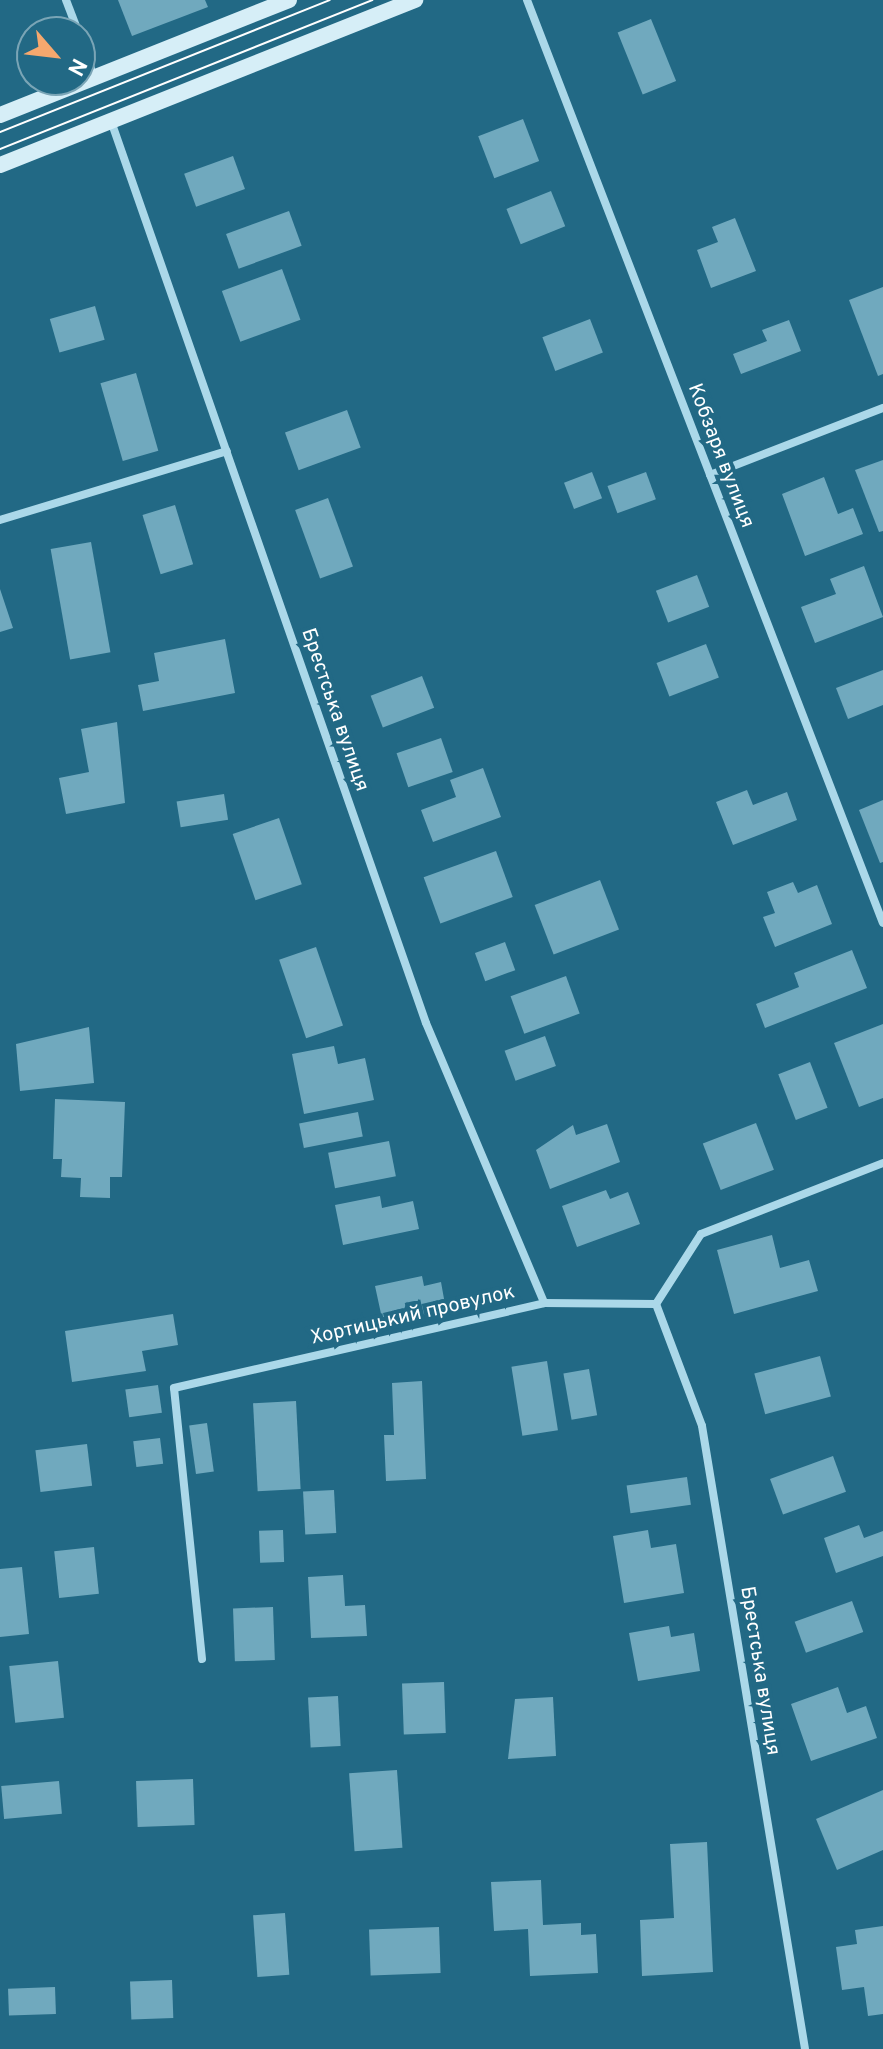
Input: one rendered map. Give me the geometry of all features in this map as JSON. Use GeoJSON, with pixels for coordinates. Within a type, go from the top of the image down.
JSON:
{"type":"FeatureCollection","features":[{"type":"Feature","properties":{"kind":"main road"},"geometry":{"type":"LineString","coordinates":[[96,76],[289,0]]}},
{"type":"Feature","properties":{"kind":"main road"},"geometry":{"type":"LineString","coordinates":[[0,165],[415,0]]}},
{"type":"Feature","properties":{"kind":"main road"},"geometry":{"type":"LineString","coordinates":[[0,115],[47,96]]}},
{"type":"Feature","properties":{"kind":"street","name":"Кобзаря вулиця"},"geometry":{"type":"LineString","coordinates":[[527,0],[883,923]]}},
{"type":"Feature","properties":{"kind":"street","name":"Брестська вулиця"},"geometry":{"type":"LineString","coordinates":[[111,121],[426,1023],[544,1303]]}},
{"type":"Feature","properties":{"kind":"street"},"geometry":{"type":"LineString","coordinates":[[710,475],[883,408]]}},
{"type":"Feature","properties":{"kind":"street"},"geometry":{"type":"LineString","coordinates":[[0,520],[227,451]]}},
{"type":"Feature","properties":{"kind":"street"},"geometry":{"type":"LineString","coordinates":[[656,1304],[701,1234],[883,1163]]}},
{"type":"Feature","properties":{"kind":"street","name":"Хортицький провулок"},"geometry":{"type":"LineString","coordinates":[[202,1659],[174,1388],[544,1303],[656,1304]]}},
{"type":"Feature","properties":{"kind":"street","name":"Брестська вулиця"},"geometry":{"type":"LineString","coordinates":[[656,1304],[702,1426],[805,2049]]}},
{"type":"Feature","properties":{"kind":"building"},"geometry":{"type":"Polygon","coordinates":[[[118,0],[205,0],[208,7],[132,36],[118,0]]]}},
{"type":"Feature","properties":{"kind":"building"},"geometry":{"type":"Polygon","coordinates":[[[651,19],[676,81],[643,95],[618,32],[651,19]]]}},
{"type":"Feature","properties":{"kind":"building"},"geometry":{"type":"Polygon","coordinates":[[[523,119],[539,161],[494,178],[478,136],[523,119]]]}},
{"type":"Feature","properties":{"kind":"building"},"geometry":{"type":"Polygon","coordinates":[[[233,156],[245,189],[196,207],[184,174],[233,156]]]}},
{"type":"Feature","properties":{"kind":"building"},"geometry":{"type":"Polygon","coordinates":[[[551,191],[565,226],[521,244],[506,209],[551,191]]]}},
{"type":"Feature","properties":{"kind":"building"},"geometry":{"type":"Polygon","coordinates":[[[289,211],[302,246],[239,269],[226,234],[289,211]]]}},
{"type":"Feature","properties":{"kind":"building"},"geometry":{"type":"Polygon","coordinates":[[[735,218],[756,271],[711,288],[697,250],[718,242],[712,227],[735,218]]]}},
{"type":"Feature","properties":{"kind":"building"},"geometry":{"type":"Polygon","coordinates":[[[282,269],[300,320],[240,342],[222,291],[282,269]]]}},
{"type":"Feature","properties":{"kind":"building"},"geometry":{"type":"Polygon","coordinates":[[[883,287],[883,374],[878,376],[849,300],[883,287]]]}},
{"type":"Feature","properties":{"kind":"building"},"geometry":{"type":"Polygon","coordinates":[[[95,306],[105,340],[59,353],[50,319],[95,306]]]}},
{"type":"Feature","properties":{"kind":"building"},"geometry":{"type":"Polygon","coordinates":[[[590,319],[603,353],[555,371],[542,337],[590,319]]]}},
{"type":"Feature","properties":{"kind":"building"},"geometry":{"type":"Polygon","coordinates":[[[789,320],[801,351],[741,374],[733,354],[767,341],[762,330],[789,320]]]}},
{"type":"Feature","properties":{"kind":"building"},"geometry":{"type":"Polygon","coordinates":[[[136,373],[158,451],[123,461],[100,383],[136,373]]]}},
{"type":"Feature","properties":{"kind":"building"},"geometry":{"type":"Polygon","coordinates":[[[347,410],[361,448],[299,470],[285,433],[347,410]]]}},
{"type":"Feature","properties":{"kind":"building"},"geometry":{"type":"Polygon","coordinates":[[[883,460],[883,531],[879,532],[855,470],[883,460]]]}},
{"type":"Feature","properties":{"kind":"building"},"geometry":{"type":"Polygon","coordinates":[[[592,472],[602,498],[574,509],[564,483],[592,472]]]}},
{"type":"Feature","properties":{"kind":"building"},"geometry":{"type":"Polygon","coordinates":[[[646,472],[656,499],[617,513],[607,486],[646,472]]]}},
{"type":"Feature","properties":{"kind":"building"},"geometry":{"type":"Polygon","coordinates":[[[824,477],[838,514],[853,508],[863,534],[805,556],[782,494],[824,477]]]}},
{"type":"Feature","properties":{"kind":"building"},"geometry":{"type":"Polygon","coordinates":[[[328,498],[353,567],[320,579],[295,510],[328,498]]]}},
{"type":"Feature","properties":{"kind":"building"},"geometry":{"type":"Polygon","coordinates":[[[175,505],[193,564],[161,574],[142,515],[175,505]]]}},
{"type":"Feature","properties":{"kind":"building"},"geometry":{"type":"Polygon","coordinates":[[[91,542],[110,652],[70,659],[51,549],[91,542]]]}},
{"type":"Feature","properties":{"kind":"building"},"geometry":{"type":"Polygon","coordinates":[[[864,566],[883,617],[815,643],[801,607],[836,594],[830,579],[864,566]]]}},
{"type":"Feature","properties":{"kind":"building"},"geometry":{"type":"Polygon","coordinates":[[[697,575],[709,607],[668,623],[656,591],[697,575]]]}},
{"type":"Feature","properties":{"kind":"building"},"geometry":{"type":"Polygon","coordinates":[[[0,589],[13,628],[0,632],[0,589]]]}},
{"type":"Feature","properties":{"kind":"building"},"geometry":{"type":"Polygon","coordinates":[[[225,639],[235,693],[143,711],[138,685],[159,681],[154,653],[225,639]]]}},
{"type":"Feature","properties":{"kind":"building"},"geometry":{"type":"Polygon","coordinates":[[[706,644],[719,678],[669,697],[657,663],[706,644]]]}},
{"type":"Feature","properties":{"kind":"building"},"geometry":{"type":"Polygon","coordinates":[[[883,670],[883,705],[848,719],[836,688],[883,670]]]}},
{"type":"Feature","properties":{"kind":"building"},"geometry":{"type":"Polygon","coordinates":[[[422,676],[434,708],[383,727],[371,696],[422,676]]]}},
{"type":"Feature","properties":{"kind":"building"},"geometry":{"type":"Polygon","coordinates":[[[117,722],[125,803],[66,814],[59,778],[89,772],[81,729],[117,722]]]}},
{"type":"Feature","properties":{"kind":"building"},"geometry":{"type":"Polygon","coordinates":[[[441,738],[453,772],[408,787],[397,753],[441,738]]]}},
{"type":"Feature","properties":{"kind":"building"},"geometry":{"type":"Polygon","coordinates":[[[483,768],[501,817],[433,842],[421,810],[456,797],[450,780],[483,768]]]}},
{"type":"Feature","properties":{"kind":"building"},"geometry":{"type":"Polygon","coordinates":[[[747,790],[753,805],[787,792],[797,820],[733,845],[716,802],[747,790]]]}},
{"type":"Feature","properties":{"kind":"building"},"geometry":{"type":"Polygon","coordinates":[[[224,794],[228,820],[181,827],[177,802],[224,794]]]}},
{"type":"Feature","properties":{"kind":"building"},"geometry":{"type":"Polygon","coordinates":[[[883,800],[883,862],[880,863],[859,810],[883,800]]]}},
{"type":"Feature","properties":{"kind":"building"},"geometry":{"type":"Polygon","coordinates":[[[279,818],[302,884],[255,900],[233,834],[279,818]]]}},
{"type":"Feature","properties":{"kind":"building"},"geometry":{"type":"Polygon","coordinates":[[[496,851],[513,897],[440,923],[424,877],[496,851]]]}},
{"type":"Feature","properties":{"kind":"building"},"geometry":{"type":"Polygon","coordinates":[[[600,880],[619,929],[554,955],[535,905],[600,880]]]}},
{"type":"Feature","properties":{"kind":"building"},"geometry":{"type":"Polygon","coordinates":[[[793,882],[798,893],[817,885],[832,924],[775,947],[763,917],[775,913],[767,892],[793,882]]]}},
{"type":"Feature","properties":{"kind":"building"},"geometry":{"type":"Polygon","coordinates":[[[505,942],[515,970],[485,981],[475,953],[505,942]]]}},
{"type":"Feature","properties":{"kind":"building"},"geometry":{"type":"Polygon","coordinates":[[[316,947],[343,1025],[306,1038],[279,960],[316,947]]]}},
{"type":"Feature","properties":{"kind":"building"},"geometry":{"type":"Polygon","coordinates":[[[852,950],[867,988],[765,1028],[756,1004],[799,987],[794,973],[852,950]]]}},
{"type":"Feature","properties":{"kind":"building"},"geometry":{"type":"Polygon","coordinates":[[[566,976],[580,1014],[524,1034],[511,996],[566,976]]]}},
{"type":"Feature","properties":{"kind":"building"},"geometry":{"type":"Polygon","coordinates":[[[883,1024],[883,1098],[859,1107],[834,1043],[883,1024]]]}},
{"type":"Feature","properties":{"kind":"building"},"geometry":{"type":"Polygon","coordinates":[[[89,1027],[94,1083],[20,1091],[16,1044],[89,1027]]]}},
{"type":"Feature","properties":{"kind":"building"},"geometry":{"type":"Polygon","coordinates":[[[545,1036],[556,1066],[516,1081],[505,1051],[545,1036]]]}},
{"type":"Feature","properties":{"kind":"building"},"geometry":{"type":"Polygon","coordinates":[[[334,1046],[338,1064],[365,1058],[374,1100],[304,1114],[292,1054],[334,1046]]]}},
{"type":"Feature","properties":{"kind":"building"},"geometry":{"type":"Polygon","coordinates":[[[810,1062],[828,1108],[796,1120],[778,1074],[810,1062]]]}},
{"type":"Feature","properties":{"kind":"building"},"geometry":{"type":"Polygon","coordinates":[[[55,1099],[125,1102],[122,1177],[110,1177],[110,1198],[80,1197],[81,1178],[61,1177],[62,1159],[53,1159],[55,1099]]]}},
{"type":"Feature","properties":{"kind":"building"},"geometry":{"type":"Polygon","coordinates":[[[358,1112],[363,1137],[304,1148],[299,1123],[358,1112]]]}},
{"type":"Feature","properties":{"kind":"building"},"geometry":{"type":"Polygon","coordinates":[[[756,1123],[774,1170],[721,1190],[703,1143],[756,1123]]]}},
{"type":"Feature","properties":{"kind":"building"},"geometry":{"type":"Polygon","coordinates":[[[607,1124],[620,1162],[550,1189],[536,1150],[573,1125],[576,1135],[607,1124]]]}},
{"type":"Feature","properties":{"kind":"building"},"geometry":{"type":"Polygon","coordinates":[[[389,1141],[396,1176],[335,1188],[328,1153],[389,1141]]]}},
{"type":"Feature","properties":{"kind":"building"},"geometry":{"type":"Polygon","coordinates":[[[606,1190],[610,1199],[628,1192],[640,1224],[577,1247],[562,1206],[606,1190]]]}},
{"type":"Feature","properties":{"kind":"building"},"geometry":{"type":"Polygon","coordinates":[[[380,1196],[382,1208],[413,1201],[419,1229],[343,1245],[335,1205],[380,1196]]]}},
{"type":"Feature","properties":{"kind":"building"},"geometry":{"type":"Polygon","coordinates":[[[772,1235],[780,1268],[809,1260],[818,1291],[734,1314],[717,1250],[772,1235]]]}},
{"type":"Feature","properties":{"kind":"building"},"geometry":{"type":"Polygon","coordinates":[[[422,1276],[424,1286],[441,1282],[446,1310],[383,1323],[375,1286],[422,1276]]]}},
{"type":"Feature","properties":{"kind":"building"},"geometry":{"type":"Polygon","coordinates":[[[173,1314],[178,1345],[142,1351],[146,1371],[72,1382],[65,1331],[173,1314]]]}},
{"type":"Feature","properties":{"kind":"building"},"geometry":{"type":"Polygon","coordinates":[[[820,1356],[831,1397],[765,1414],[754,1374],[820,1356]]]}},
{"type":"Feature","properties":{"kind":"building"},"geometry":{"type":"Polygon","coordinates":[[[547,1361],[558,1430],[522,1436],[511,1367],[547,1361]]]}},
{"type":"Feature","properties":{"kind":"building"},"geometry":{"type":"Polygon","coordinates":[[[589,1369],[597,1415],[572,1420],[563,1374],[589,1369]]]}},
{"type":"Feature","properties":{"kind":"building"},"geometry":{"type":"Polygon","coordinates":[[[422,1381],[426,1479],[386,1481],[384,1435],[394,1435],[392,1383],[422,1381]]]}},
{"type":"Feature","properties":{"kind":"building"},"geometry":{"type":"Polygon","coordinates":[[[158,1385],[162,1413],[129,1417],[125,1390],[158,1385]]]}},
{"type":"Feature","properties":{"kind":"building"},"geometry":{"type":"Polygon","coordinates":[[[296,1401],[301,1489],[258,1491],[253,1403],[296,1401]]]}},
{"type":"Feature","properties":{"kind":"building"},"geometry":{"type":"Polygon","coordinates":[[[207,1423],[214,1472],[196,1474],[189,1426],[207,1423]]]}},
{"type":"Feature","properties":{"kind":"building"},"geometry":{"type":"Polygon","coordinates":[[[160,1438],[163,1464],[136,1467],[133,1441],[160,1438]]]}},
{"type":"Feature","properties":{"kind":"building"},"geometry":{"type":"Polygon","coordinates":[[[87,1444],[92,1486],[41,1492],[35,1450],[87,1444]]]}},
{"type":"Feature","properties":{"kind":"building"},"geometry":{"type":"Polygon","coordinates":[[[833,1456],[846,1492],[783,1515],[770,1479],[833,1456]]]}},
{"type":"Feature","properties":{"kind":"building"},"geometry":{"type":"Polygon","coordinates":[[[687,1477],[691,1505],[630,1513],[627,1485],[687,1477]]]}},
{"type":"Feature","properties":{"kind":"building"},"geometry":{"type":"Polygon","coordinates":[[[334,1490],[336,1533],[305,1535],[303,1492],[334,1490]]]}},
{"type":"Feature","properties":{"kind":"building"},"geometry":{"type":"Polygon","coordinates":[[[859,1525],[864,1538],[883,1531],[883,1556],[836,1573],[824,1538],[859,1525]]]}},
{"type":"Feature","properties":{"kind":"building"},"geometry":{"type":"Polygon","coordinates":[[[283,1530],[284,1562],[260,1563],[259,1531],[283,1530]]]}},
{"type":"Feature","properties":{"kind":"building"},"geometry":{"type":"Polygon","coordinates":[[[648,1530],[651,1548],[676,1544],[684,1593],[624,1603],[613,1536],[648,1530]]]}},
{"type":"Feature","properties":{"kind":"building"},"geometry":{"type":"Polygon","coordinates":[[[94,1547],[99,1594],[59,1598],[54,1551],[94,1547]]]}},
{"type":"Feature","properties":{"kind":"building"},"geometry":{"type":"Polygon","coordinates":[[[22,1567],[29,1634],[0,1637],[0,1569],[22,1567]]]}},
{"type":"Feature","properties":{"kind":"building"},"geometry":{"type":"Polygon","coordinates":[[[343,1575],[345,1606],[365,1605],[367,1636],[311,1638],[308,1577],[343,1575]]]}},
{"type":"Feature","properties":{"kind":"building"},"geometry":{"type":"Polygon","coordinates":[[[852,1601],[863,1632],[806,1653],[795,1622],[852,1601]]]}},
{"type":"Feature","properties":{"kind":"building"},"geometry":{"type":"Polygon","coordinates":[[[273,1607],[275,1660],[235,1661],[233,1608],[273,1607]]]}},
{"type":"Feature","properties":{"kind":"building"},"geometry":{"type":"Polygon","coordinates":[[[669,1626],[671,1637],[694,1633],[700,1671],[638,1681],[629,1633],[669,1626]]]}},
{"type":"Feature","properties":{"kind":"building"},"geometry":{"type":"Polygon","coordinates":[[[58,1661],[64,1718],[15,1723],[9,1666],[58,1661]]]}},
{"type":"Feature","properties":{"kind":"building"},"geometry":{"type":"Polygon","coordinates":[[[444,1682],[446,1733],[404,1734],[402,1683],[444,1682]]]}},
{"type":"Feature","properties":{"kind":"building"},"geometry":{"type":"Polygon","coordinates":[[[838,1687],[847,1713],[866,1706],[877,1738],[811,1761],[791,1704],[838,1687]]]}},
{"type":"Feature","properties":{"kind":"building"},"geometry":{"type":"Polygon","coordinates":[[[338,1696],[341,1746],[311,1748],[308,1698],[338,1696]]]}},
{"type":"Feature","properties":{"kind":"building"},"geometry":{"type":"Polygon","coordinates":[[[553,1697],[556,1756],[508,1759],[515,1699],[553,1697]]]}},
{"type":"Feature","properties":{"kind":"building"},"geometry":{"type":"Polygon","coordinates":[[[397,1770],[402,1848],[355,1851],[349,1773],[397,1770]]]}},
{"type":"Feature","properties":{"kind":"building"},"geometry":{"type":"Polygon","coordinates":[[[193,1779],[195,1825],[138,1827],[136,1781],[193,1779]]]}},
{"type":"Feature","properties":{"kind":"building"},"geometry":{"type":"Polygon","coordinates":[[[59,1781],[62,1814],[4,1819],[1,1786],[59,1781]]]}},
{"type":"Feature","properties":{"kind":"building"},"geometry":{"type":"Polygon","coordinates":[[[883,1790],[883,1850],[837,1870],[816,1819],[883,1790]]]}},
{"type":"Feature","properties":{"kind":"building"},"geometry":{"type":"Polygon","coordinates":[[[707,1842],[713,1972],[642,1976],[640,1920],[674,1918],[670,1844],[707,1842]]]}},
{"type":"Feature","properties":{"kind":"building"},"geometry":{"type":"Polygon","coordinates":[[[541,1880],[543,1925],[581,1923],[581,1935],[596,1934],[598,1973],[530,1976],[528,1929],[494,1931],[491,1882],[541,1880]]]}},
{"type":"Feature","properties":{"kind":"building"},"geometry":{"type":"Polygon","coordinates":[[[285,1913],[289,1975],[257,1977],[253,1915],[285,1913]]]}},
{"type":"Feature","properties":{"kind":"building"},"geometry":{"type":"Polygon","coordinates":[[[883,1926],[883,2014],[868,2016],[864,1987],[842,1990],[836,1947],[857,1944],[855,1930],[883,1926]]]}},
{"type":"Feature","properties":{"kind":"building"},"geometry":{"type":"Polygon","coordinates":[[[439,1927],[441,1973],[371,1975],[369,1929],[439,1927]]]}},
{"type":"Feature","properties":{"kind":"building"},"geometry":{"type":"Polygon","coordinates":[[[172,1980],[173,2018],[131,2019],[130,1981],[172,1980]]]}},
{"type":"Feature","properties":{"kind":"building"},"geometry":{"type":"Polygon","coordinates":[[[55,1987],[56,2014],[9,2016],[8,1989],[55,1987]]]}},
{"type":"Feature","properties":{"kind":"tram line"},"geometry":{"type":"LineString","coordinates":[[0,132],[330,0]]}},
{"type":"Feature","properties":{"kind":"tram line"},"geometry":{"type":"LineString","coordinates":[[0,149],[372,0]]}}]}
